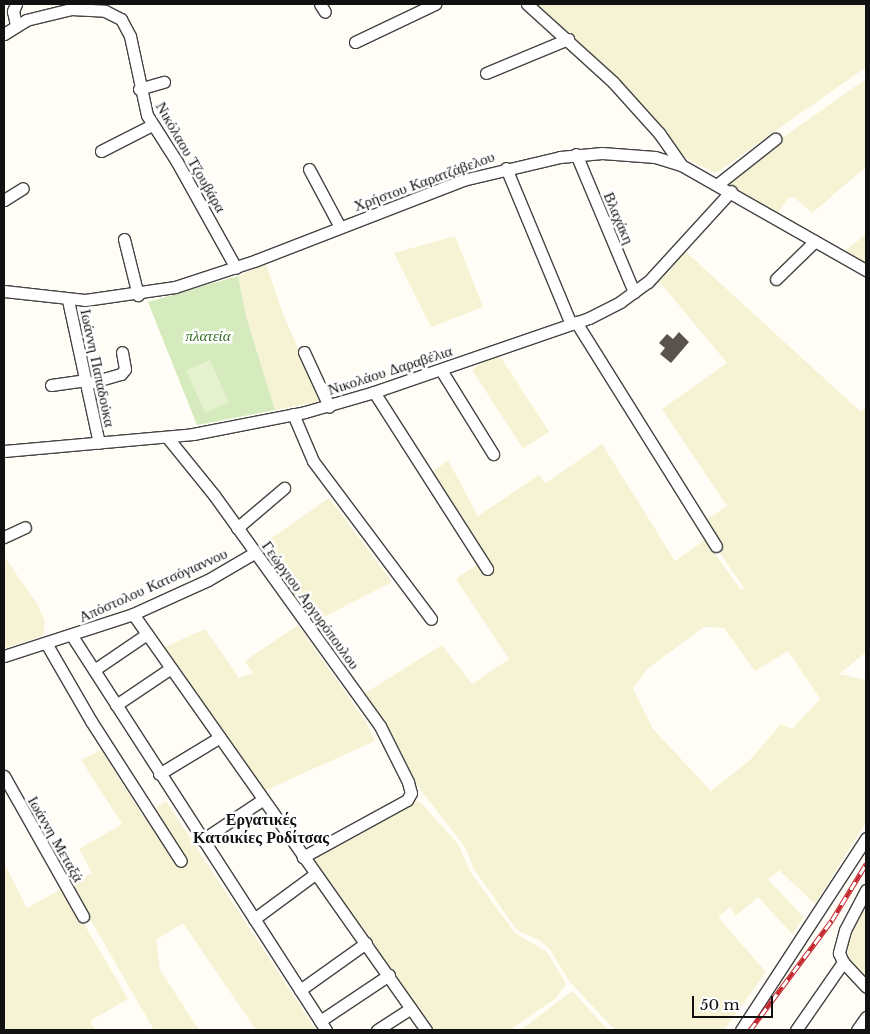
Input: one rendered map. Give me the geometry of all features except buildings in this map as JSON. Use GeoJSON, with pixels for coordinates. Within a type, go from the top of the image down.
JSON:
{"type":"FeatureCollection","features":[{"type":"Feature","properties":{"kind":"street"},"geometry":{"type":"LineString","coordinates":[[356,42],[435,4]]}},
{"type":"Feature","properties":{"kind":"street"},"geometry":{"type":"LineString","coordinates":[[527,4],[568,39],[641,112],[681,165]]}},
{"type":"Feature","properties":{"kind":"street"},"geometry":{"type":"LineString","coordinates":[[4,34],[16,24],[11,8]]}},
{"type":"Feature","properties":{"kind":"street","name":"Νικόλαου Τζουβάρα"},"geometry":{"type":"LineString","coordinates":[[16,24],[71,9],[90,8],[116,15],[126,26],[130,36],[139,89],[152,125],[177,162],[236,268]]}},
{"type":"Feature","properties":{"kind":"street"},"geometry":{"type":"LineString","coordinates":[[486,72],[568,39]]}},
{"type":"Feature","properties":{"kind":"street"},"geometry":{"type":"LineString","coordinates":[[139,89],[164,82]]}},
{"type":"Feature","properties":{"kind":"street"},"geometry":{"type":"LineString","coordinates":[[102,151],[152,125]]}},
{"type":"Feature","properties":{"kind":"street"},"geometry":{"type":"LineString","coordinates":[[718,184],[775,139]]}},
{"type":"Feature","properties":{"kind":"street","name":"Χρήστου Καρατζάβελου"},"geometry":{"type":"LineString","coordinates":[[4,290],[68,300],[138,295],[236,268],[463,180],[506,168],[576,154],[627,154],[655,157],[681,165],[731,191],[866,270]]}},
{"type":"Feature","properties":{"kind":"street","name":"Βλαχάκη"},"geometry":{"type":"LineString","coordinates":[[576,154],[634,292]]}},
{"type":"Feature","properties":{"kind":"street"},"geometry":{"type":"LineString","coordinates":[[506,168],[574,323],[716,546]]}},
{"type":"Feature","properties":{"kind":"street"},"geometry":{"type":"LineString","coordinates":[[308,170],[340,228]]}},
{"type":"Feature","properties":{"kind":"street"},"geometry":{"type":"LineString","coordinates":[[4,200],[23,188]]}},
{"type":"Feature","properties":{"kind":"street","name":"Νικολάου Δαραβέλια"},"geometry":{"type":"LineString","coordinates":[[4,451],[167,437],[329,406],[440,370],[574,323],[605,311],[634,292],[670,261],[731,191]]}},
{"type":"Feature","properties":{"kind":"street"},"geometry":{"type":"LineString","coordinates":[[124,239],[138,295]]}},
{"type":"Feature","properties":{"kind":"street"},"geometry":{"type":"LineString","coordinates":[[776,280],[815,241]]}},
{"type":"Feature","properties":{"kind":"street","name":"Ιωάννη Παπαδούκα"},"geometry":{"type":"LineString","coordinates":[[68,300],[99,443]]}},
{"type":"Feature","properties":{"kind":"street"},"geometry":{"type":"LineString","coordinates":[[51,386],[86,382],[121,374],[125,368],[122,352]]}},
{"type":"Feature","properties":{"kind":"street"},"geometry":{"type":"LineString","coordinates":[[304,352],[329,406]]}},
{"type":"Feature","properties":{"kind":"street"},"geometry":{"type":"LineString","coordinates":[[440,370],[494,454]]}},
{"type":"Feature","properties":{"kind":"street"},"geometry":{"type":"LineString","coordinates":[[374,392],[488,569]]}},
{"type":"Feature","properties":{"kind":"street"},"geometry":{"type":"LineString","coordinates":[[293,414],[314,461],[367,537],[431,619]]}},
{"type":"Feature","properties":{"kind":"street","name":"Γεώργιου Αργυρόπουλου"},"geometry":{"type":"LineString","coordinates":[[167,437],[237,528],[380,726],[408,782],[411,793],[407,800],[303,857]]}},
{"type":"Feature","properties":{"kind":"street"},"geometry":{"type":"LineString","coordinates":[[237,528],[284,488]]}},
{"type":"Feature","properties":{"kind":"street"},"geometry":{"type":"LineString","coordinates":[[4,537],[25,527]]}},
{"type":"Feature","properties":{"kind":"street","name":"Απόστολου Κατσόγιαννου"},"geometry":{"type":"LineString","coordinates":[[4,656],[72,636],[133,614],[208,580],[254,553]]}},
{"type":"Feature","properties":{"kind":"street"},"geometry":{"type":"LineString","coordinates":[[133,614],[262,800],[389,975],[426,1030]]}},
{"type":"Feature","properties":{"kind":"street"},"geometry":{"type":"LineString","coordinates":[[94,670],[147,634]]}},
{"type":"Feature","properties":{"kind":"street"},"geometry":{"type":"LineString","coordinates":[[72,636],[159,774],[323,1026],[389,975]]}},
{"type":"Feature","properties":{"kind":"street"},"geometry":{"type":"LineString","coordinates":[[46,643],[91,722],[181,861]]}},
{"type":"Feature","properties":{"kind":"street"},"geometry":{"type":"LineString","coordinates":[[116,705],[171,668]]}},
{"type":"Feature","properties":{"kind":"street"},"geometry":{"type":"LineString","coordinates":[[159,774],[220,737]]}},
{"type":"Feature","properties":{"kind":"street","name":"Ιωάννη Μεταξά"},"geometry":{"type":"LineString","coordinates":[[4,776],[83,916]]}},
{"type":"Feature","properties":{"kind":"street"},"geometry":{"type":"LineString","coordinates":[[202,840],[262,800]]}},
{"type":"Feature","properties":{"kind":"street"},"geometry":{"type":"LineString","coordinates":[[741,1030],[866,838]]}},
{"type":"Feature","properties":{"kind":"street"},"geometry":{"type":"LineString","coordinates":[[254,919],[315,874]]}},
{"type":"Feature","properties":{"kind":"street"},"geometry":{"type":"LineString","coordinates":[[866,890],[844,930],[839,953],[843,962],[866,987]]}},
{"type":"Feature","properties":{"kind":"street"},"geometry":{"type":"LineString","coordinates":[[300,990],[366,943]]}},
{"type":"Feature","properties":{"kind":"street"},"geometry":{"type":"LineString","coordinates":[[796,1030],[843,962]]}},
{"type":"Feature","properties":{"kind":"street"},"geometry":{"type":"LineString","coordinates":[[377,1030],[412,1008]]}},
{"type":"Feature","properties":{"kind":"street"},"geometry":{"type":"LineString","coordinates":[[857,1030],[866,1017]]}},
{"type":"Feature","properties":{"kind":"shaded area"},"geometry":{"type":"Polygon","coordinates":[[[536,4],[866,4],[866,67],[716,173],[686,158],[620,82],[536,4]]]}},
{"type":"Feature","properties":{"kind":"shaded area"},"geometry":{"type":"Polygon","coordinates":[[[866,79],[866,167],[812,213],[794,197],[788,198],[778,213],[727,183],[732,173],[866,79]]]}},
{"type":"Feature","properties":{"kind":"shaded area"},"geometry":{"type":"Polygon","coordinates":[[[866,234],[866,264],[845,251],[866,234]]]}},
{"type":"Feature","properties":{"kind":"shaded area"},"geometry":{"type":"Polygon","coordinates":[[[455,236],[483,307],[431,327],[394,253],[455,236]]]}},
{"type":"Feature","properties":{"kind":"shaded area"},"geometry":{"type":"Polygon","coordinates":[[[684,250],[861,412],[866,406],[866,652],[839,674],[866,680],[866,822],[815,904],[779,870],[768,880],[804,917],[792,934],[758,897],[736,916],[730,907],[718,917],[766,972],[724,1030],[615,1030],[569,981],[551,951],[541,941],[518,931],[511,922],[474,869],[465,847],[409,775],[362,695],[442,645],[472,684],[509,659],[456,579],[482,561],[427,476],[448,460],[478,516],[539,475],[546,483],[602,444],[675,561],[705,540],[741,590],[744,588],[700,524],[727,506],[662,409],[727,363],[657,279],[684,250]],[[704,627],[647,669],[633,689],[653,729],[711,791],[750,760],[781,724],[792,729],[820,699],[788,651],[755,671],[724,628],[704,627]]]}},
{"type":"Feature","properties":{"kind":"shaded area"},"geometry":{"type":"Polygon","coordinates":[[[266,264],[283,314],[321,401],[275,410],[246,316],[238,276],[266,264]]]}},
{"type":"Feature","properties":{"kind":"shaded area"},"geometry":{"type":"Polygon","coordinates":[[[498,353],[549,432],[523,449],[472,370],[498,353]]]}},
{"type":"Feature","properties":{"kind":"shaded area"},"geometry":{"type":"Polygon","coordinates":[[[329,498],[392,582],[310,624],[256,549],[329,498]]]}},
{"type":"Feature","properties":{"kind":"shaded area"},"geometry":{"type":"Polygon","coordinates":[[[4,556],[37,604],[45,621],[43,636],[4,648],[4,556]]]}},
{"type":"Feature","properties":{"kind":"shaded area"},"geometry":{"type":"Polygon","coordinates":[[[298,625],[366,722],[375,741],[262,792],[160,649],[205,629],[239,678],[253,673],[245,661],[298,625]]]}},
{"type":"Feature","properties":{"kind":"shaded area"},"geometry":{"type":"Polygon","coordinates":[[[101,750],[143,816],[166,801],[316,1030],[256,1030],[183,923],[156,940],[160,970],[199,1030],[154,1030],[70,884],[92,873],[79,849],[122,824],[81,760],[101,750]]]}},
{"type":"Feature","properties":{"kind":"shaded area"},"geometry":{"type":"Polygon","coordinates":[[[415,800],[422,804],[458,844],[471,873],[515,933],[546,951],[566,984],[556,998],[510,1030],[426,1030],[307,857],[415,800]]]}},
{"type":"Feature","properties":{"kind":"shaded area"},"geometry":{"type":"Polygon","coordinates":[[[4,863],[27,908],[63,888],[128,999],[90,1021],[95,1030],[4,1030],[4,863]]]}},
{"type":"Feature","properties":{"kind":"shaded area"},"geometry":{"type":"Polygon","coordinates":[[[866,898],[866,984],[842,961],[844,937],[866,898]]]}},
{"type":"Feature","properties":{"kind":"shaded area"},"geometry":{"type":"Polygon","coordinates":[[[572,991],[608,1030],[520,1030],[530,1023],[572,991]]]}},
{"type":"Feature","properties":{"kind":"green space","name":"πλατεία"},"geometry":{"type":"Polygon","coordinates":[[[238,276],[246,316],[275,410],[197,425],[148,302],[238,276]]]}},
{"type":"Feature","properties":{"kind":"green space"},"geometry":{"type":"Polygon","coordinates":[[[210,360],[229,402],[205,413],[186,371],[210,360]]]}},
{"type":"Feature","properties":{"kind":"railway"},"geometry":{"type":"LineString","coordinates":[[750,1030],[832,920],[866,864]]}},
{"type":"Feature","properties":{"kind":"district","name":"Εργατικές Κατοικίες Ροδίτσας"},"geometry":{"type":"Point","coordinates":[261,828]}}]}
